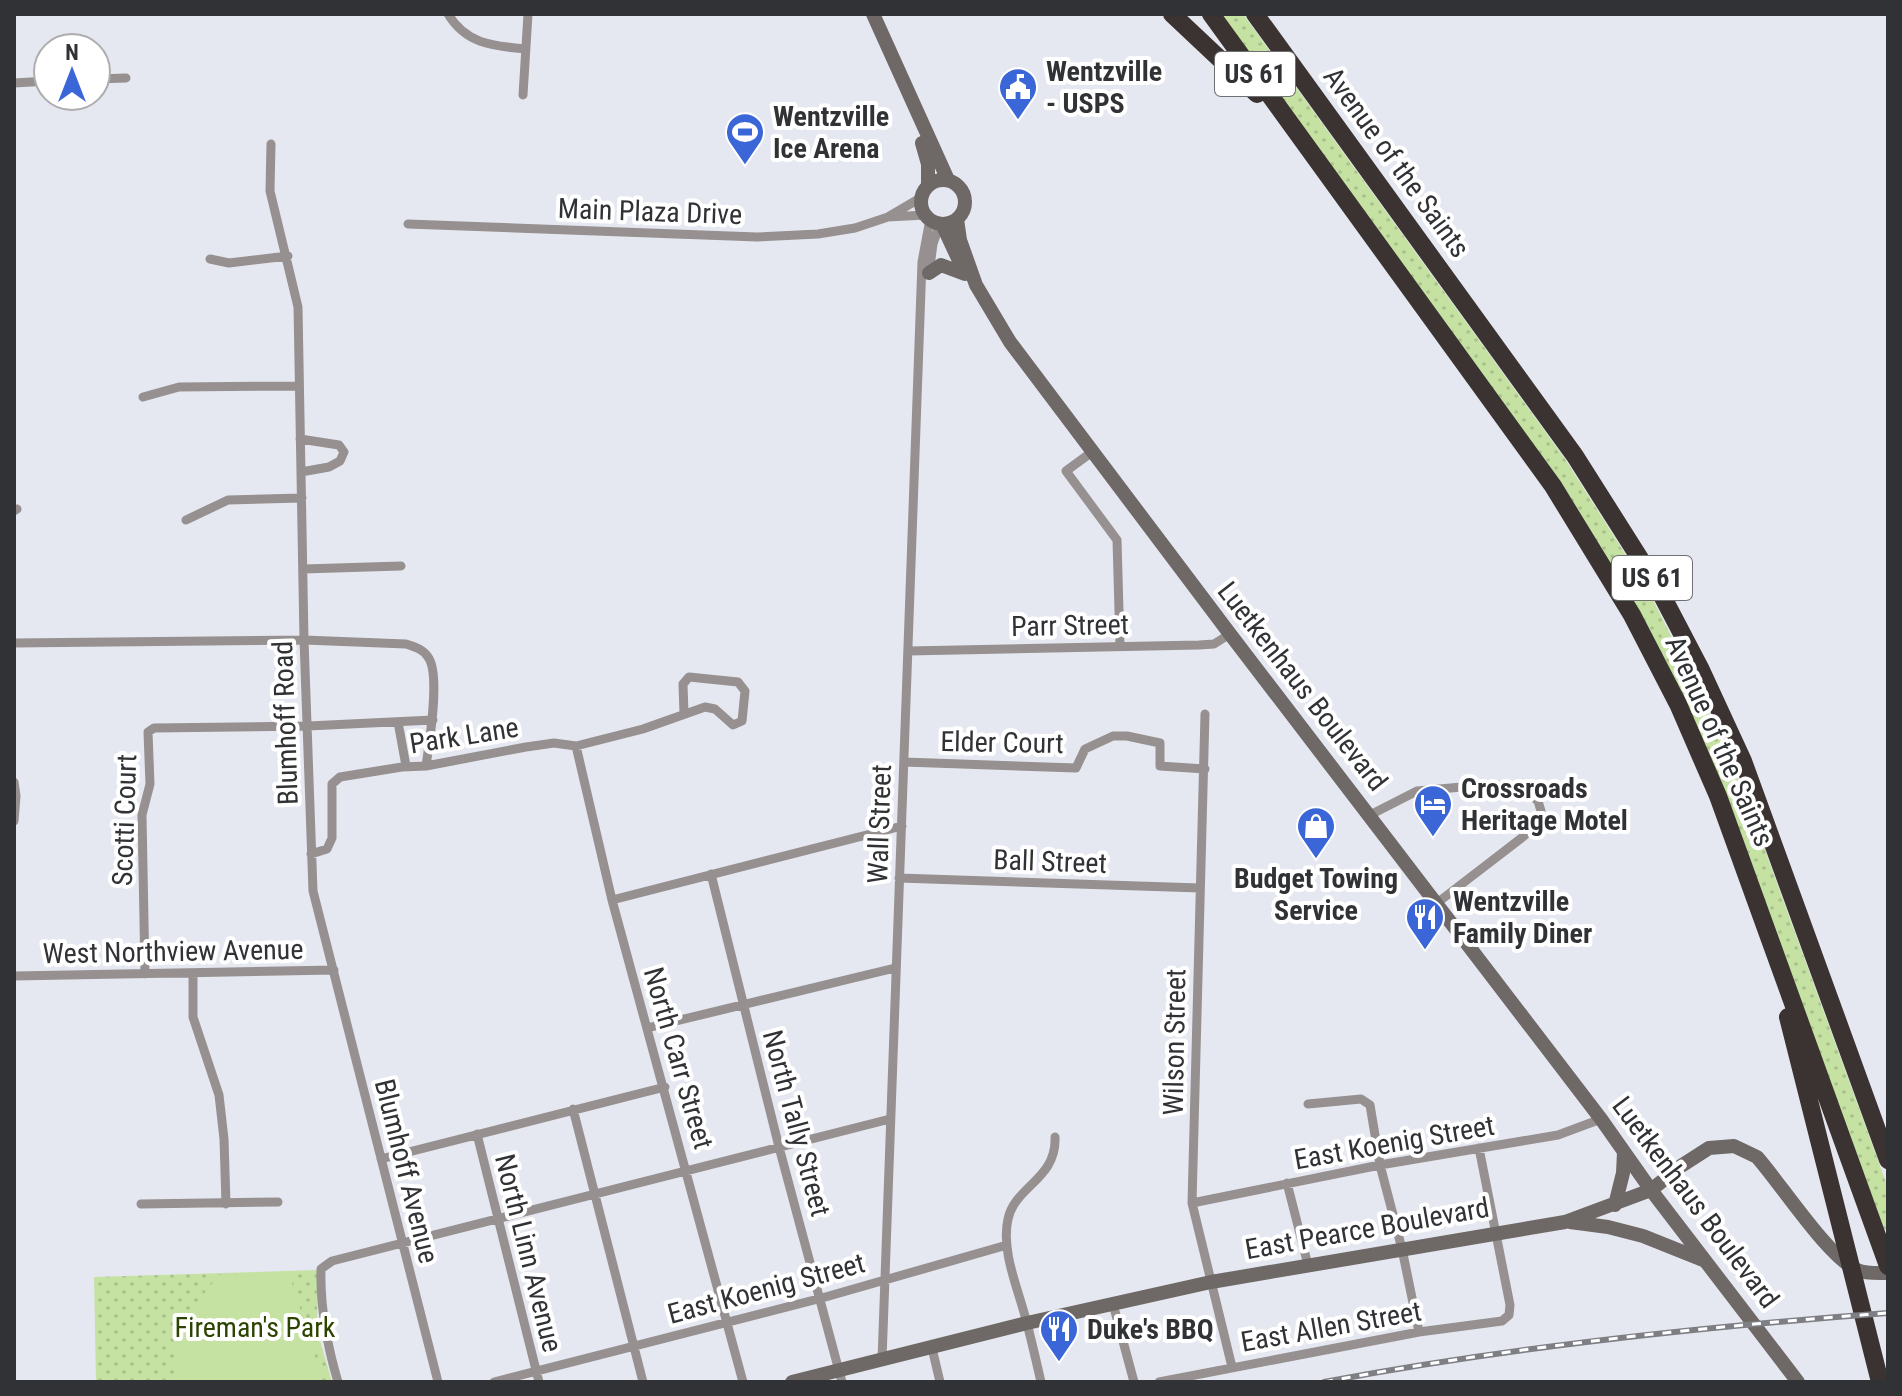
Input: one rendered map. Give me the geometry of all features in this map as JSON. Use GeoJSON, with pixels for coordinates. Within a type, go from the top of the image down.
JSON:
{"type":"FeatureCollection","features":[{"type":"Feature","properties":{"kind":"highway"},"geometry":{"type":"LineString","coordinates":[[1172,14],[1299,134]]}},
{"type":"Feature","properties":{"kind":"highway","name":"Avenue of the Saints"},"geometry":{"type":"LineString","coordinates":[[1211,14],[1538,466],[1607,571],[1656,659],[1699,750],[1758,902],[1888,1266]]}},
{"type":"Feature","properties":{"kind":"highway","name":"Avenue of the Saints"},"geometry":{"type":"LineString","coordinates":[[1255,14],[1575,456],[1630,540],[1678,625],[1723,716],[1752,785],[1888,1160]]}},
{"type":"Feature","properties":{"kind":"highway"},"geometry":{"type":"LineString","coordinates":[[1268,14],[1289,61]]}},
{"type":"Feature","properties":{"kind":"highway"},"geometry":{"type":"LineString","coordinates":[[1758,902],[1880,1382]]}},
{"type":"Feature","properties":{"kind":"main road"},"geometry":{"type":"LineString","coordinates":[[873,14],[948,180]]}},
{"type":"Feature","properties":{"kind":"main road"},"geometry":{"type":"LineString","coordinates":[[896,67],[928,164],[922,208],[934,220],[957,219],[963,211],[963,192],[957,184],[948,180],[937,181],[925,192]]}},
{"type":"Feature","properties":{"kind":"main road","name":"Luetkenhaus Boulevard"},"geometry":{"type":"LineString","coordinates":[[957,219],[970,280]]}},
{"type":"Feature","properties":{"kind":"main road","name":"Luetkenhaus Boulevard"},"geometry":{"type":"LineString","coordinates":[[934,220],[1010,342],[1798,1382]]}},
{"type":"Feature","properties":{"kind":"main road"},"geometry":{"type":"LineString","coordinates":[[929,273],[941,265],[970,280]]}},
{"type":"Feature","properties":{"kind":"main road","name":"East Pearce Boulevard"},"geometry":{"type":"LineString","coordinates":[[792,1382],[841,1376],[882,1360],[1027,1323],[1211,1282],[1565,1222],[1651,1190],[1709,1148],[1728,1145],[1749,1151],[1764,1165],[1837,1255],[1855,1269],[1888,1273]]}},
{"type":"Feature","properties":{"kind":"main road"},"geometry":{"type":"LineString","coordinates":[[1615,1205],[1623,1173],[1624,1152]]}},
{"type":"Feature","properties":{"kind":"main road"},"geometry":{"type":"LineString","coordinates":[[1565,1222],[1608,1227],[1643,1236],[1705,1261]]}},
{"type":"Feature","properties":{"kind":"street"},"geometry":{"type":"LineString","coordinates":[[448,14],[468,37],[482,44],[525,49]]}},
{"type":"Feature","properties":{"kind":"street"},"geometry":{"type":"LineString","coordinates":[[523,95],[528,14]]}},
{"type":"Feature","properties":{"kind":"street"},"geometry":{"type":"LineString","coordinates":[[112,78],[126,78]]}},
{"type":"Feature","properties":{"kind":"street","name":"Blumhoff Road"},"geometry":{"type":"LineString","coordinates":[[271,144],[270,191],[298,307],[304,640],[313,891],[334,970]]}},
{"type":"Feature","properties":{"kind":"street","name":"Main Plaza Drive"},"geometry":{"type":"LineString","coordinates":[[408,224],[757,237],[845,230],[888,217],[925,192]]}},
{"type":"Feature","properties":{"kind":"street","name":"Main Plaza Drive"},"geometry":{"type":"LineString","coordinates":[[888,217],[934,220]]}},
{"type":"Feature","properties":{"kind":"street","name":"Wall Street"},"geometry":{"type":"LineString","coordinates":[[923,289],[929,273],[934,220]]}},
{"type":"Feature","properties":{"kind":"street","name":"Wall Street"},"geometry":{"type":"LineString","coordinates":[[882,1360],[922,262],[934,220]]}},
{"type":"Feature","properties":{"kind":"street"},"geometry":{"type":"LineString","coordinates":[[210,259],[229,263],[288,256]]}},
{"type":"Feature","properties":{"kind":"street"},"geometry":{"type":"LineString","coordinates":[[143,397],[179,387],[298,386]]}},
{"type":"Feature","properties":{"kind":"street"},"geometry":{"type":"LineString","coordinates":[[300,439],[339,445],[344,452],[340,461],[329,467],[301,472]]}},
{"type":"Feature","properties":{"kind":"street"},"geometry":{"type":"LineString","coordinates":[[1092,452],[1066,471],[1117,540],[1120,646]]}},
{"type":"Feature","properties":{"kind":"street"},"geometry":{"type":"LineString","coordinates":[[186,520],[228,500],[302,498]]}},
{"type":"Feature","properties":{"kind":"street"},"geometry":{"type":"LineString","coordinates":[[303,569],[401,566]]}},
{"type":"Feature","properties":{"kind":"street","name":"Parr Street"},"geometry":{"type":"LineString","coordinates":[[908,651],[1214,644],[1230,634]]}},
{"type":"Feature","properties":{"kind":"street"},"geometry":{"type":"LineString","coordinates":[[14,643],[304,640],[406,644],[418,648],[432,665],[433,720],[426,766]]}},
{"type":"Feature","properties":{"kind":"street","name":"Park Lane"},"geometry":{"type":"LineString","coordinates":[[311,854],[327,849],[332,838],[332,784],[340,777],[406,766],[426,766],[554,743],[576,746],[643,729],[705,707],[715,709],[733,725],[739,724],[742,721],[745,691],[738,682],[689,677],[683,684],[684,714]]}},
{"type":"Feature","properties":{"kind":"street","name":"Wilson Street"},"geometry":{"type":"LineString","coordinates":[[1205,714],[1192,1203],[1232,1367]]}},
{"type":"Feature","properties":{"kind":"street"},"geometry":{"type":"LineString","coordinates":[[308,726],[433,720]]}},
{"type":"Feature","properties":{"kind":"street"},"geometry":{"type":"LineString","coordinates":[[398,722],[406,766]]}},
{"type":"Feature","properties":{"kind":"street","name":"Scotti Court"},"geometry":{"type":"LineString","coordinates":[[145,974],[142,815],[150,784],[148,732],[154,728],[308,726]]}},
{"type":"Feature","properties":{"kind":"street","name":"Elder Court"},"geometry":{"type":"LineString","coordinates":[[904,762],[1076,768],[1085,749],[1113,736],[1127,736],[1160,743],[1160,766],[1205,769]]}},
{"type":"Feature","properties":{"kind":"street","name":"North Carr Street"},"geometry":{"type":"LineString","coordinates":[[576,746],[612,900],[743,1382]]}},
{"type":"Feature","properties":{"kind":"street"},"geometry":{"type":"LineString","coordinates":[[14,782],[14,821]]}},
{"type":"Feature","properties":{"kind":"street"},"geometry":{"type":"LineString","coordinates":[[1370,815],[1417,791],[1473,786],[1509,785],[1522,788],[1538,801],[1541,811],[1537,822],[1524,836],[1437,903]]}},
{"type":"Feature","properties":{"kind":"street"},"geometry":{"type":"LineString","coordinates":[[612,900],[902,826]]}},
{"type":"Feature","properties":{"kind":"street","name":"North Tally Street"},"geometry":{"type":"LineString","coordinates":[[711,874],[779,1147],[841,1376]]}},
{"type":"Feature","properties":{"kind":"street","name":"Ball Street"},"geometry":{"type":"LineString","coordinates":[[899,878],[1200,888]]}},
{"type":"Feature","properties":{"kind":"street"},"geometry":{"type":"LineString","coordinates":[[647,1028],[895,968]]}},
{"type":"Feature","properties":{"kind":"street","name":"West Northview Avenue"},"geometry":{"type":"LineString","coordinates":[[14,976],[334,970]]}},
{"type":"Feature","properties":{"kind":"street","name":"Blumhoff Avenue"},"geometry":{"type":"LineString","coordinates":[[334,970],[438,1382]]}},
{"type":"Feature","properties":{"kind":"street"},"geometry":{"type":"LineString","coordinates":[[193,973],[193,1017],[219,1095],[226,1204]]}},
{"type":"Feature","properties":{"kind":"street"},"geometry":{"type":"LineString","coordinates":[[381,1159],[665,1087]]}},
{"type":"Feature","properties":{"kind":"street"},"geometry":{"type":"LineString","coordinates":[[1308,1104],[1361,1099],[1370,1105],[1380,1165],[1419,1332]]}},
{"type":"Feature","properties":{"kind":"street"},"geometry":{"type":"LineString","coordinates":[[573,1109],[643,1382]]}},
{"type":"Feature","properties":{"kind":"street"},"geometry":{"type":"LineString","coordinates":[[338,1382],[325,1331],[321,1269],[332,1261],[890,1119]]}},
{"type":"Feature","properties":{"kind":"street","name":"East Koenig Street"},"geometry":{"type":"LineString","coordinates":[[1192,1203],[1380,1165],[1558,1135],[1601,1119]]}},
{"type":"Feature","properties":{"kind":"street","name":"North Linn Avenue"},"geometry":{"type":"LineString","coordinates":[[477,1134],[539,1382]]}},
{"type":"Feature","properties":{"kind":"street"},"geometry":{"type":"LineString","coordinates":[[1041,1382],[1007,1245],[1008,1218],[1016,1200],[1031,1188],[1056,1153],[1055,1137]]}},
{"type":"Feature","properties":{"kind":"street"},"geometry":{"type":"LineString","coordinates":[[1479,1148],[1495,1233]]}},
{"type":"Feature","properties":{"kind":"street"},"geometry":{"type":"LineString","coordinates":[[1287,1183],[1308,1265]]}},
{"type":"Feature","properties":{"kind":"street"},"geometry":{"type":"LineString","coordinates":[[141,1204],[278,1202]]}},
{"type":"Feature","properties":{"kind":"street","name":"East Allen Street"},"geometry":{"type":"LineString","coordinates":[[1159,1382],[1419,1332],[1502,1321],[1509,1315],[1510,1305],[1495,1233]]}},
{"type":"Feature","properties":{"kind":"street","name":"East Koenig Street"},"geometry":{"type":"LineString","coordinates":[[494,1382],[822,1298],[1007,1245]]}},
{"type":"Feature","properties":{"kind":"street"},"geometry":{"type":"LineString","coordinates":[[1113,1304],[1134,1382]]}},
{"type":"Feature","properties":{"kind":"street"},"geometry":{"type":"LineString","coordinates":[[932,1348],[940,1382]]}},
{"type":"Feature","properties":{"kind":"green space"},"geometry":{"type":"Polygon","coordinates":[[[1219,14],[1243,14],[1565,459],[1648,590],[1717,728],[1746,798],[1888,1188],[1888,1230],[1884,1229],[1636,609],[1219,14]]]}},
{"type":"Feature","properties":{"kind":"green space","name":"Fireman's Park"},"geometry":{"type":"Polygon","coordinates":[[[318,1270],[317,1330],[332,1382],[96,1382],[94,1277],[318,1270]]]}},
{"type":"Feature","properties":{"kind":"green space"},"geometry":{"type":"Polygon","coordinates":[[[289,1273],[323,1382],[177,1382],[177,1327],[219,1275],[289,1273]]]}},
{"type":"Feature","properties":{"kind":"railway"},"geometry":{"type":"LineString","coordinates":[[1324,1382],[1464,1358],[1605,1340],[1888,1313]]}},
{"type":"Feature","properties":{"kind":"place","name":"Wentzville - USPS"},"geometry":{"type":"Point","coordinates":[1018,121]}},
{"type":"Feature","properties":{"kind":"place","name":"Wentzville Ice Arena"},"geometry":{"type":"Point","coordinates":[745,166]}},
{"type":"Feature","properties":{"kind":"place","name":"Crossroads Heritage Motel"},"geometry":{"type":"Point","coordinates":[1433,838]}},
{"type":"Feature","properties":{"kind":"place","name":"Budget Towing Service"},"geometry":{"type":"Point","coordinates":[1316,860]}},
{"type":"Feature","properties":{"kind":"place","name":"Wentzville Family Diner"},"geometry":{"type":"Point","coordinates":[1425,951]}},
{"type":"Feature","properties":{"kind":"place","name":"Duke's BBQ"},"geometry":{"type":"Point","coordinates":[1059,1363]}}]}
